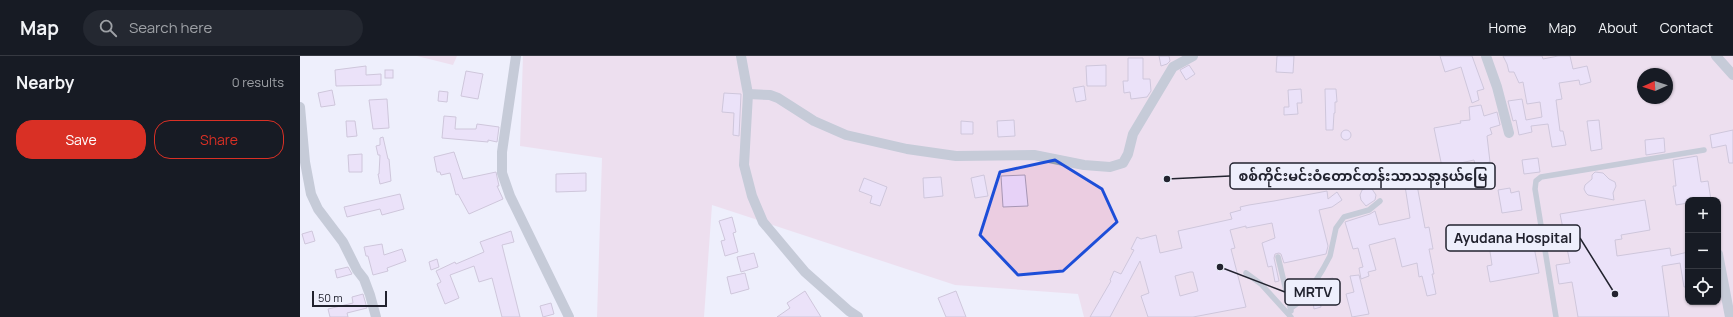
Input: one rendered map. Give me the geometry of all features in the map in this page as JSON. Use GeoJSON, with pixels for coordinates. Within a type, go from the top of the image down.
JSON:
{"type":"FeatureCollection","features":[{"type":"Feature","properties":{"kind":"street"},"geometry":{"type":"LineString","coordinates":[[516,56],[502,152],[502,173],[510,196],[569,317]]}},
{"type":"Feature","properties":{"kind":"street"},"geometry":{"type":"LineString","coordinates":[[741,56],[748,94],[744,165],[752,196],[763,222],[804,272],[858,317]]}},
{"type":"Feature","properties":{"kind":"street"},"geometry":{"type":"LineString","coordinates":[[748,94],[770,95],[778,98],[814,121],[846,135],[907,149],[956,156],[1034,155],[1084,165],[1110,167],[1123,163],[1128,154],[1133,134],[1173,67],[1193,56]]}},
{"type":"Feature","properties":{"kind":"street"},"geometry":{"type":"LineString","coordinates":[[1486,56],[1497,87],[1508,133]]}},
{"type":"Feature","properties":{"kind":"street"},"geometry":{"type":"LineString","coordinates":[[1716,56],[1733,74]]}},
{"type":"Feature","properties":{"kind":"street"},"geometry":{"type":"LineString","coordinates":[[300,106],[305,162],[311,194],[318,209],[343,242],[357,270],[364,279],[376,317]]}},
{"type":"Feature","properties":{"kind":"street"},"geometry":{"type":"LineString","coordinates":[[1721,269],[1730,317]]}},
{"type":"Feature","properties":{"kind":"lane"},"geometry":{"type":"LineString","coordinates":[[1556,317],[1535,189],[1536,182],[1541,177],[1576,170],[1704,150]]}},
{"type":"Feature","properties":{"kind":"lane"},"geometry":{"type":"LineString","coordinates":[[1290,308],[1305,298],[1323,269],[1330,256],[1336,228],[1344,217],[1369,210],[1380,201]]}},
{"type":"Feature","properties":{"kind":"lane"},"geometry":{"type":"LineString","coordinates":[[1278,257],[1292,317]]}},
{"type":"Feature","properties":{"kind":"lane"},"geometry":{"type":"LineString","coordinates":[[1246,273],[1261,284],[1292,317]]}},
{"type":"Feature","properties":{"kind":"highlighted area"},"geometry":{"type":"Polygon","coordinates":[[[1055,160],[1102,189],[1117,222],[1063,271],[1018,275],[980,235],[1000,172],[1055,160]]]}},
{"type":"Feature","properties":{"kind":"shaded area"},"geometry":{"type":"Polygon","coordinates":[[[417,56],[457,56],[453,65],[417,56]]]}},
{"type":"Feature","properties":{"kind":"shaded area"},"geometry":{"type":"Polygon","coordinates":[[[523,56],[1733,56],[1733,317],[1084,317],[1078,294],[955,285],[712,205],[704,317],[597,317],[602,158],[520,146],[523,56]]]}},
{"type":"Feature","properties":{"kind":"building"},"geometry":{"type":"Polygon","coordinates":[[[1159,56],[1169,56],[1170,61],[1161,66],[1159,56]]]}},
{"type":"Feature","properties":{"kind":"building"},"geometry":{"type":"Polygon","coordinates":[[[1277,56],[1294,56],[1293,73],[1276,72],[1277,56]]]}},
{"type":"Feature","properties":{"kind":"building"},"geometry":{"type":"Polygon","coordinates":[[[1440,56],[1472,56],[1484,89],[1477,91],[1479,100],[1472,103],[1461,67],[1445,72],[1440,56]]]}},
{"type":"Feature","properties":{"kind":"building"},"geometry":{"type":"Polygon","coordinates":[[[1503,56],[1542,56],[1543,59],[1558,56],[1570,56],[1573,69],[1587,66],[1591,82],[1580,85],[1579,80],[1559,83],[1562,99],[1556,100],[1560,131],[1563,131],[1566,145],[1552,147],[1548,124],[1531,126],[1532,132],[1519,135],[1516,120],[1513,121],[1508,101],[1522,99],[1526,120],[1542,117],[1540,102],[1527,104],[1523,82],[1519,83],[1514,72],[1509,72],[1503,56]]]}},
{"type":"Feature","properties":{"kind":"building"},"geometry":{"type":"Polygon","coordinates":[[[1128,58],[1143,58],[1143,79],[1150,79],[1151,91],[1147,97],[1131,99],[1130,92],[1124,93],[1123,81],[1128,81],[1128,58]]]}},
{"type":"Feature","properties":{"kind":"building"},"geometry":{"type":"Polygon","coordinates":[[[1106,65],[1106,86],[1087,86],[1086,66],[1106,65]]]}},
{"type":"Feature","properties":{"kind":"building"},"geometry":{"type":"Polygon","coordinates":[[[1189,65],[1195,74],[1186,80],[1180,70],[1189,65]]]}},
{"type":"Feature","properties":{"kind":"building"},"geometry":{"type":"Polygon","coordinates":[[[366,66],[366,75],[381,74],[381,85],[336,86],[335,70],[366,66]]]}},
{"type":"Feature","properties":{"kind":"building"},"geometry":{"type":"Polygon","coordinates":[[[385,70],[393,70],[393,78],[385,78],[385,70]]]}},
{"type":"Feature","properties":{"kind":"building"},"geometry":{"type":"Polygon","coordinates":[[[466,71],[483,74],[478,99],[461,96],[466,71]]]}},
{"type":"Feature","properties":{"kind":"building"},"geometry":{"type":"Polygon","coordinates":[[[1084,86],[1086,100],[1076,102],[1073,88],[1084,86]]]}},
{"type":"Feature","properties":{"kind":"building"},"geometry":{"type":"Polygon","coordinates":[[[1301,89],[1302,103],[1297,103],[1298,114],[1284,115],[1284,107],[1289,107],[1288,90],[1301,89]]]}},
{"type":"Feature","properties":{"kind":"building"},"geometry":{"type":"Polygon","coordinates":[[[1325,89],[1336,89],[1337,102],[1335,102],[1333,130],[1326,130],[1325,89]]]}},
{"type":"Feature","properties":{"kind":"building"},"geometry":{"type":"Polygon","coordinates":[[[332,90],[335,105],[321,107],[318,93],[332,90]]]}},
{"type":"Feature","properties":{"kind":"building"},"geometry":{"type":"Polygon","coordinates":[[[439,91],[448,92],[447,102],[438,101],[439,91]]]}},
{"type":"Feature","properties":{"kind":"building"},"geometry":{"type":"Polygon","coordinates":[[[724,93],[741,94],[739,136],[733,135],[734,113],[722,112],[724,93]]]}},
{"type":"Feature","properties":{"kind":"building"},"geometry":{"type":"Polygon","coordinates":[[[387,99],[389,128],[373,129],[369,100],[387,99]]]}},
{"type":"Feature","properties":{"kind":"building"},"geometry":{"type":"Polygon","coordinates":[[[1481,105],[1484,116],[1497,112],[1500,125],[1490,128],[1492,134],[1487,136],[1490,162],[1475,165],[1474,160],[1442,167],[1434,128],[1470,120],[1469,107],[1481,105]]]}},
{"type":"Feature","properties":{"kind":"building"},"geometry":{"type":"Polygon","coordinates":[[[444,116],[456,117],[455,129],[476,129],[477,124],[499,127],[497,142],[488,140],[488,142],[442,138],[444,116]]]}},
{"type":"Feature","properties":{"kind":"building"},"geometry":{"type":"Polygon","coordinates":[[[1014,120],[1015,136],[998,137],[997,121],[1014,120]]]}},
{"type":"Feature","properties":{"kind":"building"},"geometry":{"type":"Polygon","coordinates":[[[1599,120],[1602,149],[1591,151],[1587,121],[1599,120]]]}},
{"type":"Feature","properties":{"kind":"building"},"geometry":{"type":"Polygon","coordinates":[[[346,121],[355,121],[357,136],[347,137],[346,121]]]}},
{"type":"Feature","properties":{"kind":"building"},"geometry":{"type":"Polygon","coordinates":[[[961,121],[973,122],[973,134],[961,134],[961,121]]]}},
{"type":"Feature","properties":{"kind":"building"},"geometry":{"type":"Polygon","coordinates":[[[1346,130],[1351,135],[1346,140],[1341,135],[1346,130]]]}},
{"type":"Feature","properties":{"kind":"building"},"geometry":{"type":"Polygon","coordinates":[[[1733,130],[1733,163],[1729,163],[1726,145],[1712,148],[1710,135],[1733,130]]]}},
{"type":"Feature","properties":{"kind":"building"},"geometry":{"type":"Polygon","coordinates":[[[383,137],[389,159],[391,181],[380,184],[378,174],[380,155],[378,155],[376,146],[380,145],[380,138],[383,137]]]}},
{"type":"Feature","properties":{"kind":"building"},"geometry":{"type":"Polygon","coordinates":[[[1664,138],[1665,152],[1646,155],[1645,140],[1664,138]]]}},
{"type":"Feature","properties":{"kind":"building"},"geometry":{"type":"Polygon","coordinates":[[[454,152],[463,179],[496,172],[499,186],[497,186],[503,199],[469,214],[458,194],[456,195],[450,173],[441,175],[440,172],[437,172],[434,157],[454,152]]]}},
{"type":"Feature","properties":{"kind":"building"},"geometry":{"type":"Polygon","coordinates":[[[362,154],[362,172],[349,172],[348,155],[362,154]]]}},
{"type":"Feature","properties":{"kind":"building"},"geometry":{"type":"Polygon","coordinates":[[[1697,156],[1701,182],[1708,181],[1711,197],[1685,197],[1685,204],[1676,205],[1673,186],[1676,186],[1673,160],[1697,156]]]}},
{"type":"Feature","properties":{"kind":"building"},"geometry":{"type":"Polygon","coordinates":[[[1538,158],[1540,172],[1524,174],[1522,160],[1538,158]]]}},
{"type":"Feature","properties":{"kind":"building"},"geometry":{"type":"Polygon","coordinates":[[[1595,172],[1603,173],[1615,182],[1616,186],[1613,193],[1614,200],[1588,195],[1586,193],[1584,189],[1585,185],[1592,179],[1592,175],[1595,172]]]}},
{"type":"Feature","properties":{"kind":"building"},"geometry":{"type":"Polygon","coordinates":[[[586,173],[586,191],[556,192],[556,174],[586,173]]]}},
{"type":"Feature","properties":{"kind":"building"},"geometry":{"type":"Polygon","coordinates":[[[984,175],[988,196],[975,198],[971,178],[984,175]]]}},
{"type":"Feature","properties":{"kind":"building"},"geometry":{"type":"Polygon","coordinates":[[[1025,175],[1028,206],[1003,207],[1001,176],[1025,175]]]}},
{"type":"Feature","properties":{"kind":"building"},"geometry":{"type":"Polygon","coordinates":[[[941,177],[943,196],[924,198],[923,178],[941,177]]]}},
{"type":"Feature","properties":{"kind":"building"},"geometry":{"type":"Polygon","coordinates":[[[864,178],[887,187],[880,206],[870,203],[872,196],[859,191],[864,178]]]}},
{"type":"Feature","properties":{"kind":"building"},"geometry":{"type":"Polygon","coordinates":[[[1417,185],[1425,228],[1429,227],[1433,249],[1429,249],[1436,294],[1427,296],[1422,276],[1419,277],[1417,263],[1402,267],[1395,238],[1369,245],[1376,270],[1368,272],[1369,276],[1361,279],[1359,268],[1363,267],[1358,248],[1353,249],[1345,222],[1375,211],[1379,225],[1410,218],[1405,186],[1417,185]]]}},
{"type":"Feature","properties":{"kind":"building"},"geometry":{"type":"Polygon","coordinates":[[[1367,188],[1372,189],[1376,195],[1375,200],[1366,206],[1361,200],[1360,195],[1362,190],[1367,188]]]}},
{"type":"Feature","properties":{"kind":"building"},"geometry":{"type":"Polygon","coordinates":[[[1510,188],[1511,193],[1519,191],[1522,210],[1502,213],[1498,190],[1510,188]]]}},
{"type":"Feature","properties":{"kind":"building"},"geometry":{"type":"Polygon","coordinates":[[[1327,191],[1328,199],[1337,192],[1342,200],[1332,207],[1319,210],[1328,246],[1326,254],[1284,263],[1281,254],[1275,254],[1274,258],[1279,281],[1275,282],[1272,266],[1268,267],[1262,243],[1275,238],[1272,223],[1246,228],[1246,226],[1230,230],[1235,248],[1231,249],[1246,307],[1193,317],[1148,317],[1141,296],[1149,293],[1140,261],[1110,317],[1090,317],[1111,281],[1110,280],[1114,271],[1121,274],[1134,250],[1131,249],[1137,237],[1141,239],[1156,235],[1160,253],[1182,248],[1178,231],[1232,219],[1230,213],[1241,210],[1240,207],[1327,191]],[[1193,272],[1175,276],[1180,296],[1198,291],[1193,272]]]}},
{"type":"Feature","properties":{"kind":"building"},"geometry":{"type":"Polygon","coordinates":[[[400,194],[404,209],[382,215],[380,209],[347,217],[344,207],[400,194]]]}},
{"type":"Feature","properties":{"kind":"building"},"geometry":{"type":"Polygon","coordinates":[[[1645,200],[1650,230],[1621,235],[1622,239],[1615,240],[1617,256],[1670,248],[1671,256],[1685,253],[1685,287],[1680,263],[1662,266],[1669,317],[1578,317],[1572,282],[1559,284],[1556,265],[1570,263],[1560,214],[1645,200]]]}},
{"type":"Feature","properties":{"kind":"building"},"geometry":{"type":"Polygon","coordinates":[[[732,217],[736,232],[733,233],[738,252],[725,256],[721,241],[725,240],[719,221],[732,217]]]}},
{"type":"Feature","properties":{"kind":"building"},"geometry":{"type":"Polygon","coordinates":[[[312,231],[315,241],[305,244],[302,234],[312,231]]]}},
{"type":"Feature","properties":{"kind":"building"},"geometry":{"type":"Polygon","coordinates":[[[511,231],[514,242],[502,245],[520,317],[502,317],[492,278],[479,282],[474,266],[450,275],[459,298],[445,304],[437,284],[441,282],[436,271],[455,262],[456,264],[484,252],[480,242],[511,231]]]}},
{"type":"Feature","properties":{"kind":"building"},"geometry":{"type":"Polygon","coordinates":[[[1531,231],[1539,273],[1490,282],[1487,266],[1492,265],[1488,238],[1531,231]]]}},
{"type":"Feature","properties":{"kind":"building"},"geometry":{"type":"Polygon","coordinates":[[[382,244],[384,255],[402,249],[406,261],[387,268],[388,271],[373,275],[364,247],[382,244]]]}},
{"type":"Feature","properties":{"kind":"building"},"geometry":{"type":"Polygon","coordinates":[[[754,253],[758,267],[741,272],[737,257],[754,253]]]}},
{"type":"Feature","properties":{"kind":"building"},"geometry":{"type":"Polygon","coordinates":[[[437,259],[439,267],[431,270],[429,262],[437,259]]]}},
{"type":"Feature","properties":{"kind":"building"},"geometry":{"type":"Polygon","coordinates":[[[348,267],[352,274],[337,278],[335,270],[348,267]]]}},
{"type":"Feature","properties":{"kind":"building"},"geometry":{"type":"Polygon","coordinates":[[[745,273],[749,289],[731,294],[727,277],[745,273]]]}},
{"type":"Feature","properties":{"kind":"building"},"geometry":{"type":"Polygon","coordinates":[[[1359,275],[1369,314],[1352,317],[1346,294],[1354,292],[1350,276],[1359,275]]]}},
{"type":"Feature","properties":{"kind":"building"},"geometry":{"type":"Polygon","coordinates":[[[1333,278],[1336,293],[1321,297],[1318,285],[1321,280],[1333,278]]]}},
{"type":"Feature","properties":{"kind":"building"},"geometry":{"type":"Polygon","coordinates":[[[805,291],[821,317],[777,317],[790,308],[787,303],[805,291]]]}},
{"type":"Feature","properties":{"kind":"building"},"geometry":{"type":"Polygon","coordinates":[[[956,291],[966,317],[946,317],[938,298],[956,291]]]}},
{"type":"Feature","properties":{"kind":"building"},"geometry":{"type":"Polygon","coordinates":[[[1319,292],[1321,307],[1314,309],[1312,295],[1313,293],[1319,292]]]}},
{"type":"Feature","properties":{"kind":"building"},"geometry":{"type":"Polygon","coordinates":[[[363,294],[367,308],[347,313],[348,317],[330,317],[328,309],[353,303],[352,297],[363,294]]]}},
{"type":"Feature","properties":{"kind":"building"},"geometry":{"type":"Polygon","coordinates":[[[551,303],[554,314],[543,317],[540,306],[551,303]]]}},
{"type":"Feature","properties":{"kind":"place","name":"စစ်ကိုင်းမင်းဝံတောင်တန်းသာသနာ့နယ်မြေ"},"geometry":{"type":"Point","coordinates":[1167,179]}},
{"type":"Feature","properties":{"kind":"place","name":"MRTV"},"geometry":{"type":"Point","coordinates":[1220,267]}},
{"type":"Feature","properties":{"kind":"place","name":"Ayudana Hospital"},"geometry":{"type":"Point","coordinates":[1615,294]}}]}
